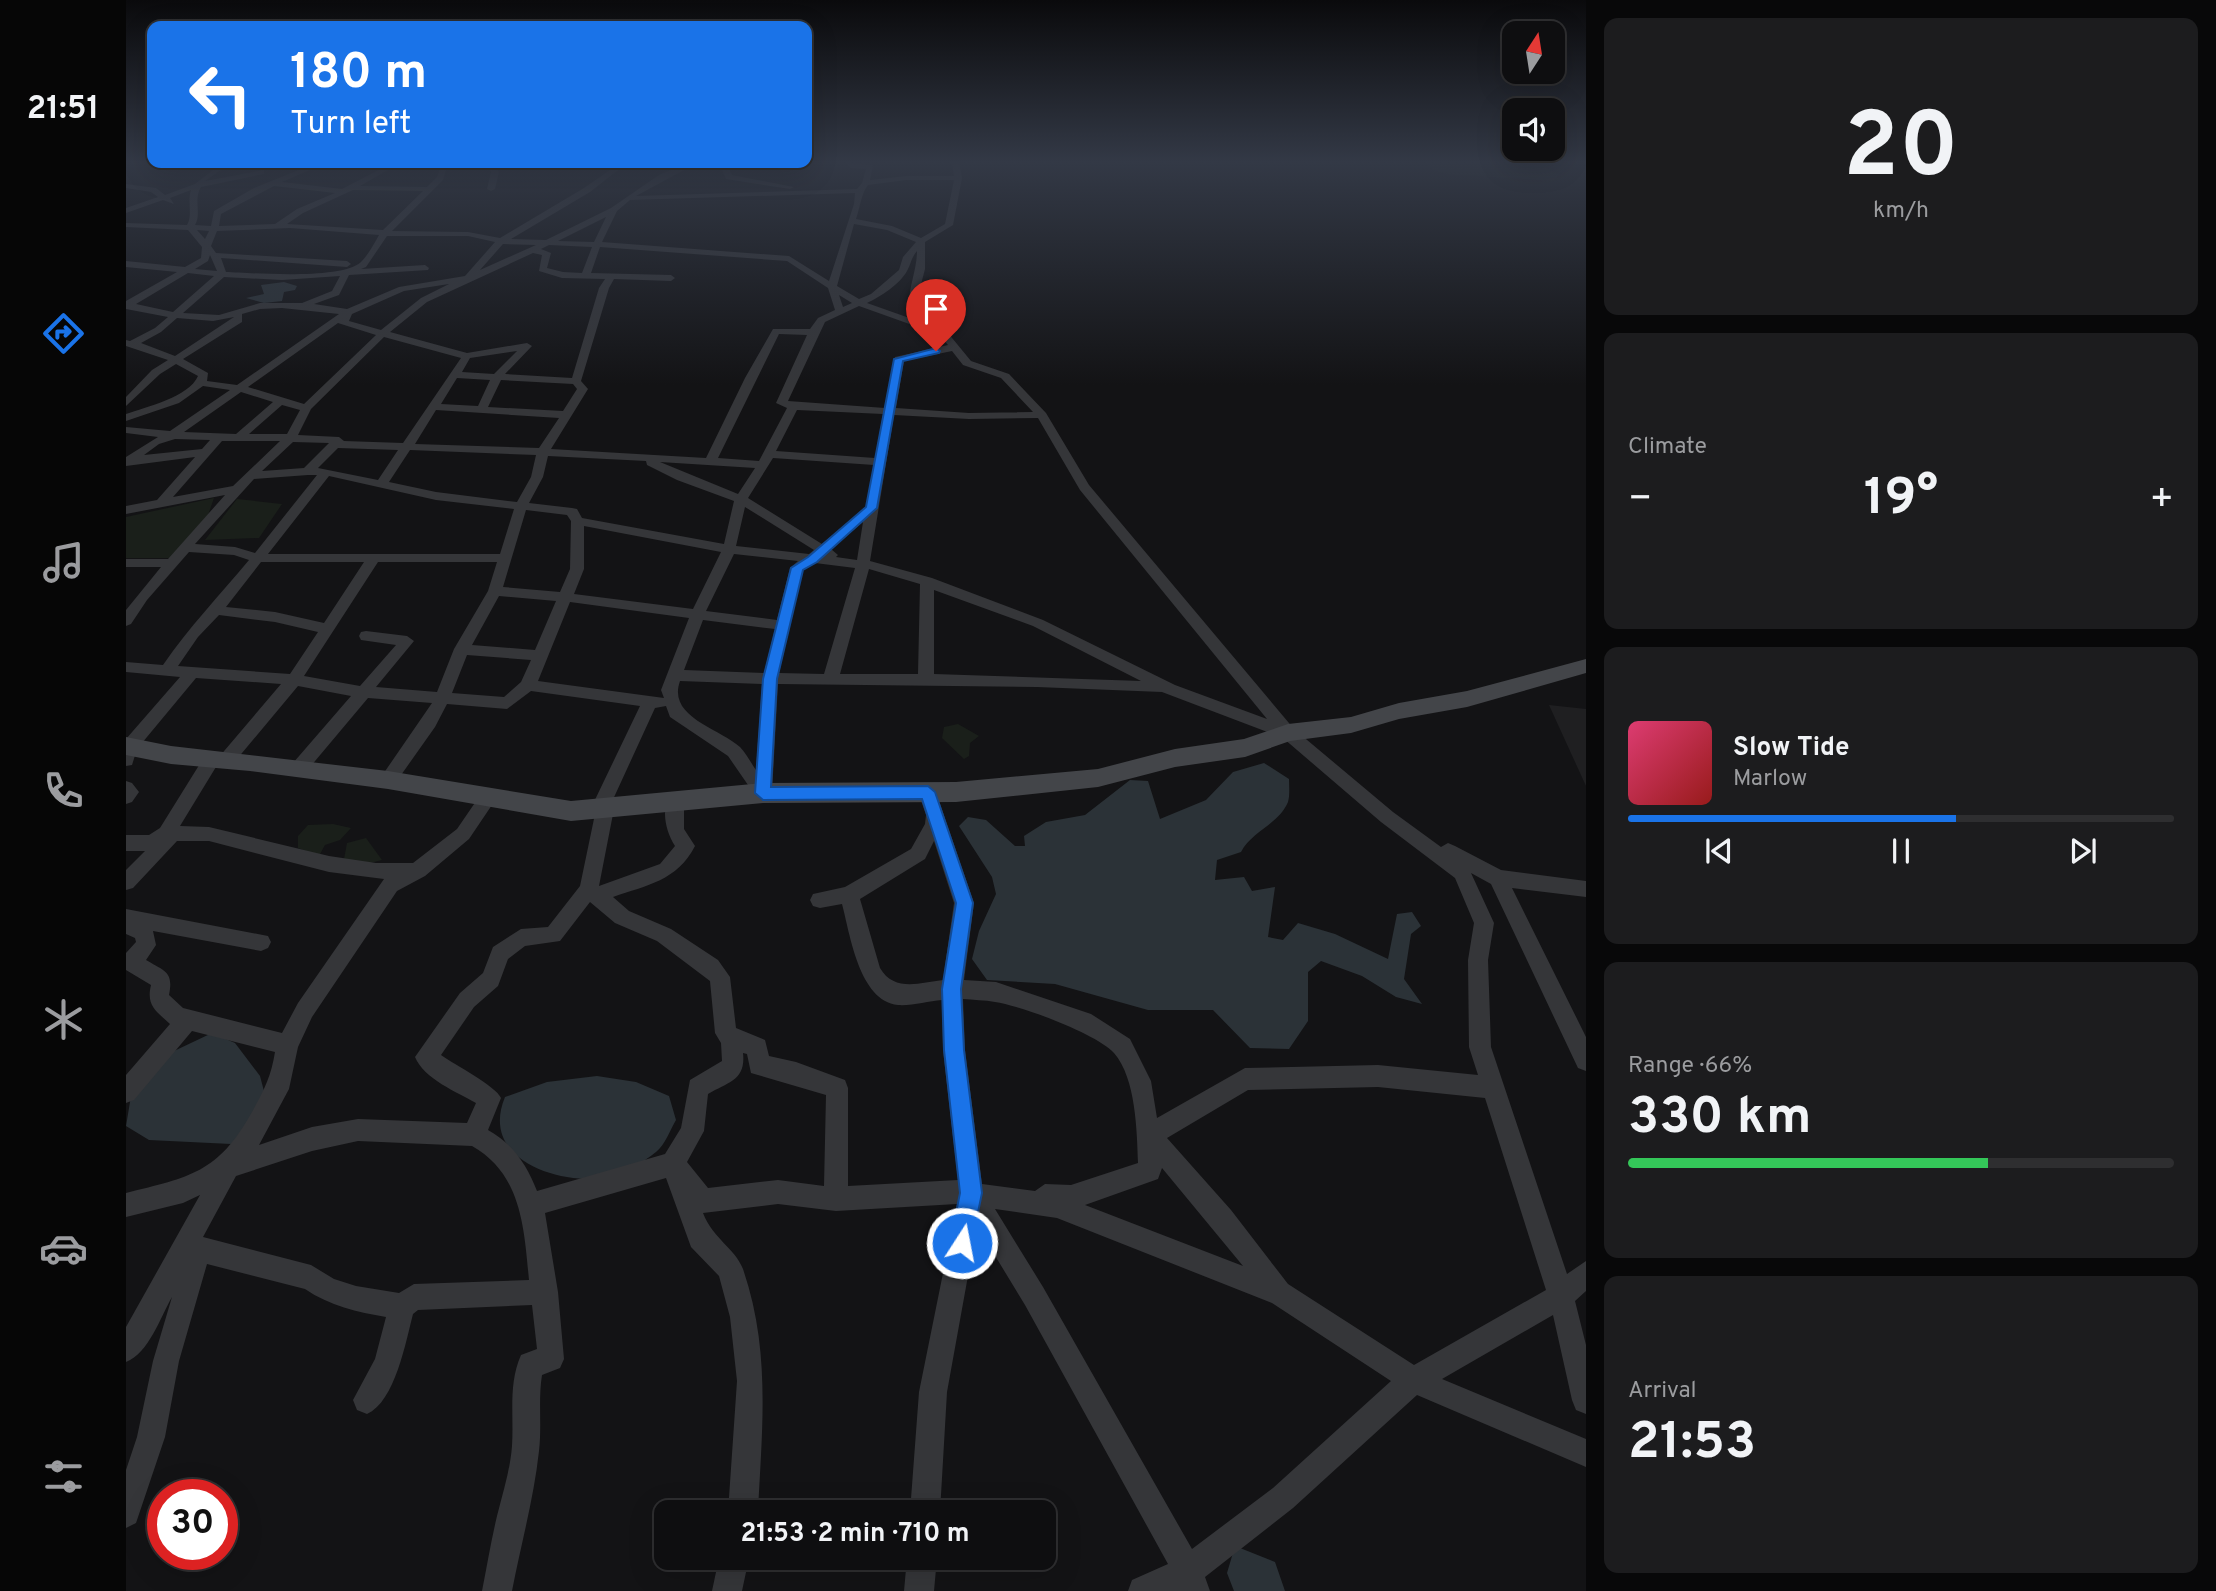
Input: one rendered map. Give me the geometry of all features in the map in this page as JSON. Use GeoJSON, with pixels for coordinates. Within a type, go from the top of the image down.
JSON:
{"type":"FeatureCollection","features":[{"type":"Feature","properties":{"kind":"street"},"geometry":{"type":"LineString","coordinates":[[199,236],[214,256],[222,274]]}},
{"type":"Feature","properties":{"kind":"street"},"geometry":{"type":"LineString","coordinates":[[126,305],[205,259],[205,242],[209,236]]}},
{"type":"Feature","properties":{"kind":"street"},"geometry":{"type":"LineString","coordinates":[[303,306],[336,293],[345,274],[363,265],[384,236]]}},
{"type":"Feature","properties":{"kind":"street"},"geometry":{"type":"LineString","coordinates":[[479,236],[501,241],[789,259],[859,303],[940,332]]}},
{"type":"Feature","properties":{"kind":"street"},"geometry":{"type":"LineString","coordinates":[[127,461],[155,442],[170,437],[348,312],[402,289],[468,278],[501,241],[509,236]]}},
{"type":"Feature","properties":{"kind":"street"},"geometry":{"type":"LineString","coordinates":[[126,621],[142,597],[237,489],[292,436],[306,408],[383,333],[425,300],[562,236]]}},
{"type":"Feature","properties":{"kind":"street"},"geometry":{"type":"LineString","coordinates":[[586,275],[601,236]]}},
{"type":"Feature","properties":{"kind":"street"},"geometry":{"type":"LineString","coordinates":[[840,312],[832,287],[848,236]]}},
{"type":"Feature","properties":{"kind":"street"},"geometry":{"type":"LineString","coordinates":[[909,236],[921,241]]}},
{"type":"Feature","properties":{"kind":"street"},"geometry":{"type":"LineString","coordinates":[[929,236],[921,241],[907,257],[903,271],[874,296],[821,320],[813,332],[782,403],[793,406],[969,416],[1042,415]]}},
{"type":"Feature","properties":{"kind":"street"},"geometry":{"type":"LineString","coordinates":[[921,241],[921,269],[913,296],[914,307],[931,318],[967,363],[1005,376],[1042,415],[1084,487],[1288,733],[1387,817],[1462,873],[1484,923],[1478,960],[1480,1047],[1561,1296],[1586,1400]]}},
{"type":"Feature","properties":{"kind":"street"},"geometry":{"type":"LineString","coordinates":[[533,250],[547,253],[542,269],[562,275],[671,278]]}},
{"type":"Feature","properties":{"kind":"street"},"geometry":{"type":"LineString","coordinates":[[214,256],[363,265]]}},
{"type":"Feature","properties":{"kind":"street"},"geometry":{"type":"LineString","coordinates":[[126,264],[222,274],[297,276],[425,268],[402,289]]}},
{"type":"Feature","properties":{"kind":"street"},"geometry":{"type":"LineString","coordinates":[[126,275],[145,265]]}},
{"type":"Feature","properties":{"kind":"street"},"geometry":{"type":"LineString","coordinates":[[129,343],[158,330],[222,274]]}},
{"type":"Feature","properties":{"kind":"street"},"geometry":{"type":"LineString","coordinates":[[297,276],[331,285],[348,312]]}},
{"type":"Feature","properties":{"kind":"street"},"geometry":{"type":"LineString","coordinates":[[576,381],[604,288],[611,276]]}},
{"type":"Feature","properties":{"kind":"street"},"geometry":{"type":"LineString","coordinates":[[126,305],[177,315],[215,318],[239,315],[261,306],[303,306],[348,312]]}},
{"type":"Feature","properties":{"kind":"street"},"geometry":{"type":"LineString","coordinates":[[348,312],[343,323],[467,356],[527,346],[497,377],[481,411]]}},
{"type":"Feature","properties":{"kind":"street"},"geometry":{"type":"LineString","coordinates":[[126,402],[148,379],[174,359],[239,320],[239,315]]}},
{"type":"Feature","properties":{"kind":"street"},"geometry":{"type":"LineString","coordinates":[[710,462],[776,331],[813,332]]}},
{"type":"Feature","properties":{"kind":"street"},"geometry":{"type":"LineString","coordinates":[[126,418],[175,401],[201,383],[204,375],[174,359],[129,343]]}},
{"type":"Feature","properties":{"kind":"street"},"geometry":{"type":"LineString","coordinates":[[830,680],[872,508],[899,359],[954,346]]}},
{"type":"Feature","properties":{"kind":"street"},"geometry":{"type":"LineString","coordinates":[[381,485],[467,356]]}},
{"type":"Feature","properties":{"kind":"street"},"geometry":{"type":"LineString","coordinates":[[388,780],[429,723],[442,699],[463,649],[495,591],[521,508],[537,477],[544,452],[583,389],[576,381],[455,375]]}},
{"type":"Feature","properties":{"kind":"street"},"geometry":{"type":"LineString","coordinates":[[201,383],[239,388],[306,408]]}},
{"type":"Feature","properties":{"kind":"street"},"geometry":{"type":"LineString","coordinates":[[238,438],[281,400]]}},
{"type":"Feature","properties":{"kind":"street"},"geometry":{"type":"LineString","coordinates":[[763,793],[733,752],[676,713],[670,690],[698,613],[729,549],[741,499],[766,460],[793,406]]}},
{"type":"Feature","properties":{"kind":"street"},"geometry":{"type":"LineString","coordinates":[[435,407],[567,415]]}},
{"type":"Feature","properties":{"kind":"street"},"geometry":{"type":"LineString","coordinates":[[126,430],[170,437],[292,436],[340,440],[308,471]]}},
{"type":"Feature","properties":{"kind":"street"},"geometry":{"type":"LineString","coordinates":[[162,502],[219,437]]}},
{"type":"Feature","properties":{"kind":"street"},"geometry":{"type":"LineString","coordinates":[[335,444],[710,462],[881,462]]}},
{"type":"Feature","properties":{"kind":"street"},"geometry":{"type":"LineString","coordinates":[[127,461],[205,452]]}},
{"type":"Feature","properties":{"kind":"street"},"geometry":{"type":"LineString","coordinates":[[642,457],[681,477],[741,499],[817,555]]}},
{"type":"Feature","properties":{"kind":"street"},"geometry":{"type":"LineString","coordinates":[[126,667],[294,680],[364,692],[507,703],[528,685],[577,569],[578,521],[572,512],[456,499],[326,472],[251,476]]}},
{"type":"Feature","properties":{"kind":"street"},"geometry":{"type":"LineString","coordinates":[[168,669],[193,633],[216,610],[326,472]]}},
{"type":"Feature","properties":{"kind":"street"},"geometry":{"type":"LineString","coordinates":[[126,510],[237,489]]}},
{"type":"Feature","properties":{"kind":"street"},"geometry":{"type":"LineString","coordinates":[[763,793],[770,679],[797,568],[817,555],[872,508]]}},
{"type":"Feature","properties":{"kind":"street"},"geometry":{"type":"LineString","coordinates":[[578,521],[729,549],[817,555],[927,581],[1038,623],[1169,689],[1288,733]]}},
{"type":"Feature","properties":{"kind":"street"},"geometry":{"type":"LineString","coordinates":[[187,548],[235,551],[258,558],[504,558]]}},
{"type":"Feature","properties":{"kind":"street"},"geometry":{"type":"LineString","coordinates":[[126,843],[153,844],[166,833],[219,759],[294,680],[373,559]]}},
{"type":"Feature","properties":{"kind":"street"},"geometry":{"type":"LineString","coordinates":[[126,563],[173,563]]}},
{"type":"Feature","properties":{"kind":"street"},"geometry":{"type":"LineString","coordinates":[[926,679],[927,581]]}},
{"type":"Feature","properties":{"kind":"street"},"geometry":{"type":"LineString","coordinates":[[495,591],[564,597],[782,625]]}},
{"type":"Feature","properties":{"kind":"street"},"geometry":{"type":"LineString","coordinates":[[216,610],[275,617],[328,629]]}},
{"type":"Feature","properties":{"kind":"street"},"geometry":{"type":"LineString","coordinates":[[299,768],[407,641],[366,636]]}},
{"type":"Feature","properties":{"kind":"street"},"geometry":{"type":"LineString","coordinates":[[463,649],[539,655]]}},
{"type":"Feature","properties":{"kind":"street"},"geometry":{"type":"LineString","coordinates":[[127,751],[219,759],[388,780],[571,811],[601,806],[763,793],[931,803],[1098,778],[1175,758],[1245,748],[1288,733],[1351,725],[1399,711],[1467,699],[1586,666]]}},
{"type":"Feature","properties":{"kind":"street"},"geometry":{"type":"LineString","coordinates":[[127,751],[193,671]]}},
{"type":"Feature","properties":{"kind":"street"},"geometry":{"type":"LineString","coordinates":[[675,675],[830,680],[1079,681],[1169,689]]}},
{"type":"Feature","properties":{"kind":"street"},"geometry":{"type":"LineString","coordinates":[[528,685],[674,705]]}},
{"type":"Feature","properties":{"kind":"street"},"geometry":{"type":"LineString","coordinates":[[649,703],[601,806],[604,814],[592,864],[593,892],[622,917],[664,935],[720,976],[726,1033],[731,1038],[757,1047],[759,1065],[796,1073],[837,1088],[836,1199]]}},
{"type":"Feature","properties":{"kind":"street"},"geometry":{"type":"LineString","coordinates":[[126,788],[130,792],[126,797]]}},
{"type":"Feature","properties":{"kind":"street"},"geometry":{"type":"LineString","coordinates":[[126,1349],[192,1246],[228,1167],[250,1138],[281,1081],[287,1045],[304,1010],[390,885],[418,870],[463,834],[489,796]]}},
{"type":"Feature","properties":{"kind":"street"},"geometry":{"type":"LineString","coordinates":[[474,1135],[490,1098],[452,1077],[426,1057],[467,1000],[491,979],[500,953],[521,939],[553,935],[593,892],[667,870],[686,845],[674,831],[675,801]]}},
{"type":"Feature","properties":{"kind":"street"},"geometry":{"type":"LineString","coordinates":[[820,900],[849,895],[918,854],[934,824],[931,803]]}},
{"type":"Feature","properties":{"kind":"street"},"geometry":{"type":"LineString","coordinates":[[926,1500],[933,1392],[971,1193],[954,1050],[952,989],[964,903],[931,803]]}},
{"type":"Feature","properties":{"kind":"street"},"geometry":{"type":"LineString","coordinates":[[1387,817],[1498,878],[1586,889]]}},
{"type":"Feature","properties":{"kind":"street"},"geometry":{"type":"LineString","coordinates":[[166,833],[209,834],[329,864],[376,872],[418,870]]}},
{"type":"Feature","properties":{"kind":"street"},"geometry":{"type":"LineString","coordinates":[[126,882],[168,840],[166,833]]}},
{"type":"Feature","properties":{"kind":"street"},"geometry":{"type":"LineString","coordinates":[[1498,878],[1586,1060]]}},
{"type":"Feature","properties":{"kind":"street"},"geometry":{"type":"LineString","coordinates":[[673,1164],[703,1201],[778,1192],[836,1199],[949,1191],[1071,1197],[1150,1171],[1149,1136],[1140,1081],[1122,1046],[1091,1024],[996,992],[952,989],[897,995],[878,984],[863,952],[849,895]]}},
{"type":"Feature","properties":{"kind":"street"},"geometry":{"type":"LineString","coordinates":[[126,918],[261,942]]}},
{"type":"Feature","properties":{"kind":"street"},"geometry":{"type":"LineString","coordinates":[[126,925],[144,933],[146,946],[131,962],[162,981],[158,998],[177,1017],[287,1045]]}},
{"type":"Feature","properties":{"kind":"street"},"geometry":{"type":"LineString","coordinates":[[126,1093],[188,1020]]}},
{"type":"Feature","properties":{"kind":"street"},"geometry":{"type":"LineString","coordinates":[[531,1205],[673,1164],[692,1131],[698,1088],[734,1067],[731,1038]]}},
{"type":"Feature","properties":{"kind":"street"},"geometry":{"type":"LineString","coordinates":[[1149,1136],[1245,1079],[1378,1076],[1493,1088]]}},
{"type":"Feature","properties":{"kind":"street"},"geometry":{"type":"LineString","coordinates":[[126,1205],[183,1191],[228,1167],[312,1139],[358,1130],[474,1135],[491,1143],[518,1173],[531,1205],[545,1292],[551,1359],[530,1364],[525,1397],[526,1446],[521,1485],[512,1514],[497,1591]]}},
{"type":"Feature","properties":{"kind":"street"},"geometry":{"type":"LineString","coordinates":[[1149,1136],[1222,1219],[1280,1293]]}},
{"type":"Feature","properties":{"kind":"street"},"geometry":{"type":"LineString","coordinates":[[673,1164],[700,1238],[730,1269],[743,1317],[751,1381],[744,1500]]}},
{"type":"Feature","properties":{"kind":"street"},"geometry":{"type":"LineString","coordinates":[[971,1193],[1057,1206],[1280,1293],[1413,1380],[1586,1452]]}},
{"type":"Feature","properties":{"kind":"street"},"geometry":{"type":"LineString","coordinates":[[971,1193],[1034,1296],[1192,1581]]}},
{"type":"Feature","properties":{"kind":"street"},"geometry":{"type":"LineString","coordinates":[[192,1246],[231,1259],[311,1278],[327,1289],[356,1298],[402,1306]]}},
{"type":"Feature","properties":{"kind":"street"},"geometry":{"type":"LineString","coordinates":[[126,1513],[152,1437],[192,1246]]}},
{"type":"Feature","properties":{"kind":"street"},"geometry":{"type":"LineString","coordinates":[[1143,1591],[1192,1581],[1413,1380],[1561,1296],[1586,1274]]}},
{"type":"Feature","properties":{"kind":"street"},"geometry":{"type":"LineString","coordinates":[[367,1400],[387,1364],[402,1306],[414,1297],[545,1292]]}},
{"type":"Feature","properties":{"kind":"street"},"geometry":{"type":"LineString","coordinates":[[727,1591],[731,1570]]}},
{"type":"Feature","properties":{"kind":"street"},"geometry":{"type":"LineString","coordinates":[[919,1591],[921,1570]]}},
{"type":"Feature","properties":{"kind":"shaded area"},"geometry":{"type":"Polygon","coordinates":[[[284,282],[297,286],[295,290],[284,292],[282,301],[264,303],[246,298],[264,294],[261,285],[284,282]]]}},
{"type":"Feature","properties":{"kind":"shaded area"},"geometry":{"type":"Polygon","coordinates":[[[214,498],[206,521],[174,558],[126,558],[126,517],[214,498]]]}},
{"type":"Feature","properties":{"kind":"shaded area"},"geometry":{"type":"Polygon","coordinates":[[[237,499],[282,504],[259,538],[205,540],[237,499]]]}},
{"type":"Feature","properties":{"kind":"shaded area"},"geometry":{"type":"Polygon","coordinates":[[[1549,705],[1586,709],[1586,786],[1549,705]]]}},
{"type":"Feature","properties":{"kind":"shaded area"},"geometry":{"type":"Polygon","coordinates":[[[958,724],[979,736],[970,743],[969,756],[964,759],[942,738],[944,727],[958,724]]]}},
{"type":"Feature","properties":{"kind":"shaded area"},"geometry":{"type":"Polygon","coordinates":[[[1264,763],[1289,779],[1288,802],[1284,810],[1252,838],[1241,852],[1217,860],[1215,880],[1244,877],[1252,891],[1275,887],[1268,937],[1283,940],[1298,923],[1335,934],[1388,959],[1397,914],[1412,912],[1421,926],[1411,934],[1404,979],[1422,1004],[1396,997],[1362,976],[1321,961],[1308,972],[1308,1021],[1289,1049],[1250,1048],[1213,1010],[1148,1010],[1055,984],[987,980],[972,959],[979,931],[996,894],[992,877],[959,826],[968,817],[986,820],[1015,846],[1025,846],[1024,836],[1046,822],[1085,815],[1130,780],[1148,781],[1160,819],[1206,800],[1233,772],[1264,763]]]}},
{"type":"Feature","properties":{"kind":"shaded area"},"geometry":{"type":"Polygon","coordinates":[[[333,824],[351,828],[340,840],[325,845],[319,856],[298,848],[298,836],[308,825],[333,824]]]}},
{"type":"Feature","properties":{"kind":"shaded area"},"geometry":{"type":"Polygon","coordinates":[[[366,838],[382,860],[362,865],[344,859],[347,843],[366,838]]]}},
{"type":"Feature","properties":{"kind":"shaded area"},"geometry":{"type":"Polygon","coordinates":[[[212,1033],[235,1043],[260,1076],[265,1095],[244,1132],[231,1144],[149,1140],[126,1126],[131,1096],[172,1052],[212,1033]]]}},
{"type":"Feature","properties":{"kind":"shaded area"},"geometry":{"type":"Polygon","coordinates":[[[597,1076],[636,1082],[669,1096],[676,1120],[659,1149],[624,1173],[594,1179],[550,1173],[514,1154],[504,1138],[500,1120],[505,1097],[547,1082],[597,1076]]]}},
{"type":"Feature","properties":{"kind":"shaded area"},"geometry":{"type":"Polygon","coordinates":[[[1235,1546],[1275,1562],[1285,1591],[1234,1591],[1227,1573],[1235,1546]]]}},
{"type":"Feature","properties":{"kind":"route"},"geometry":{"type":"LineString","coordinates":[[936,351],[899,359],[872,508],[812,559],[797,568],[770,679],[763,793],[928,792],[964,903],[952,989],[954,1050],[971,1193],[962,1243]]}}]}
